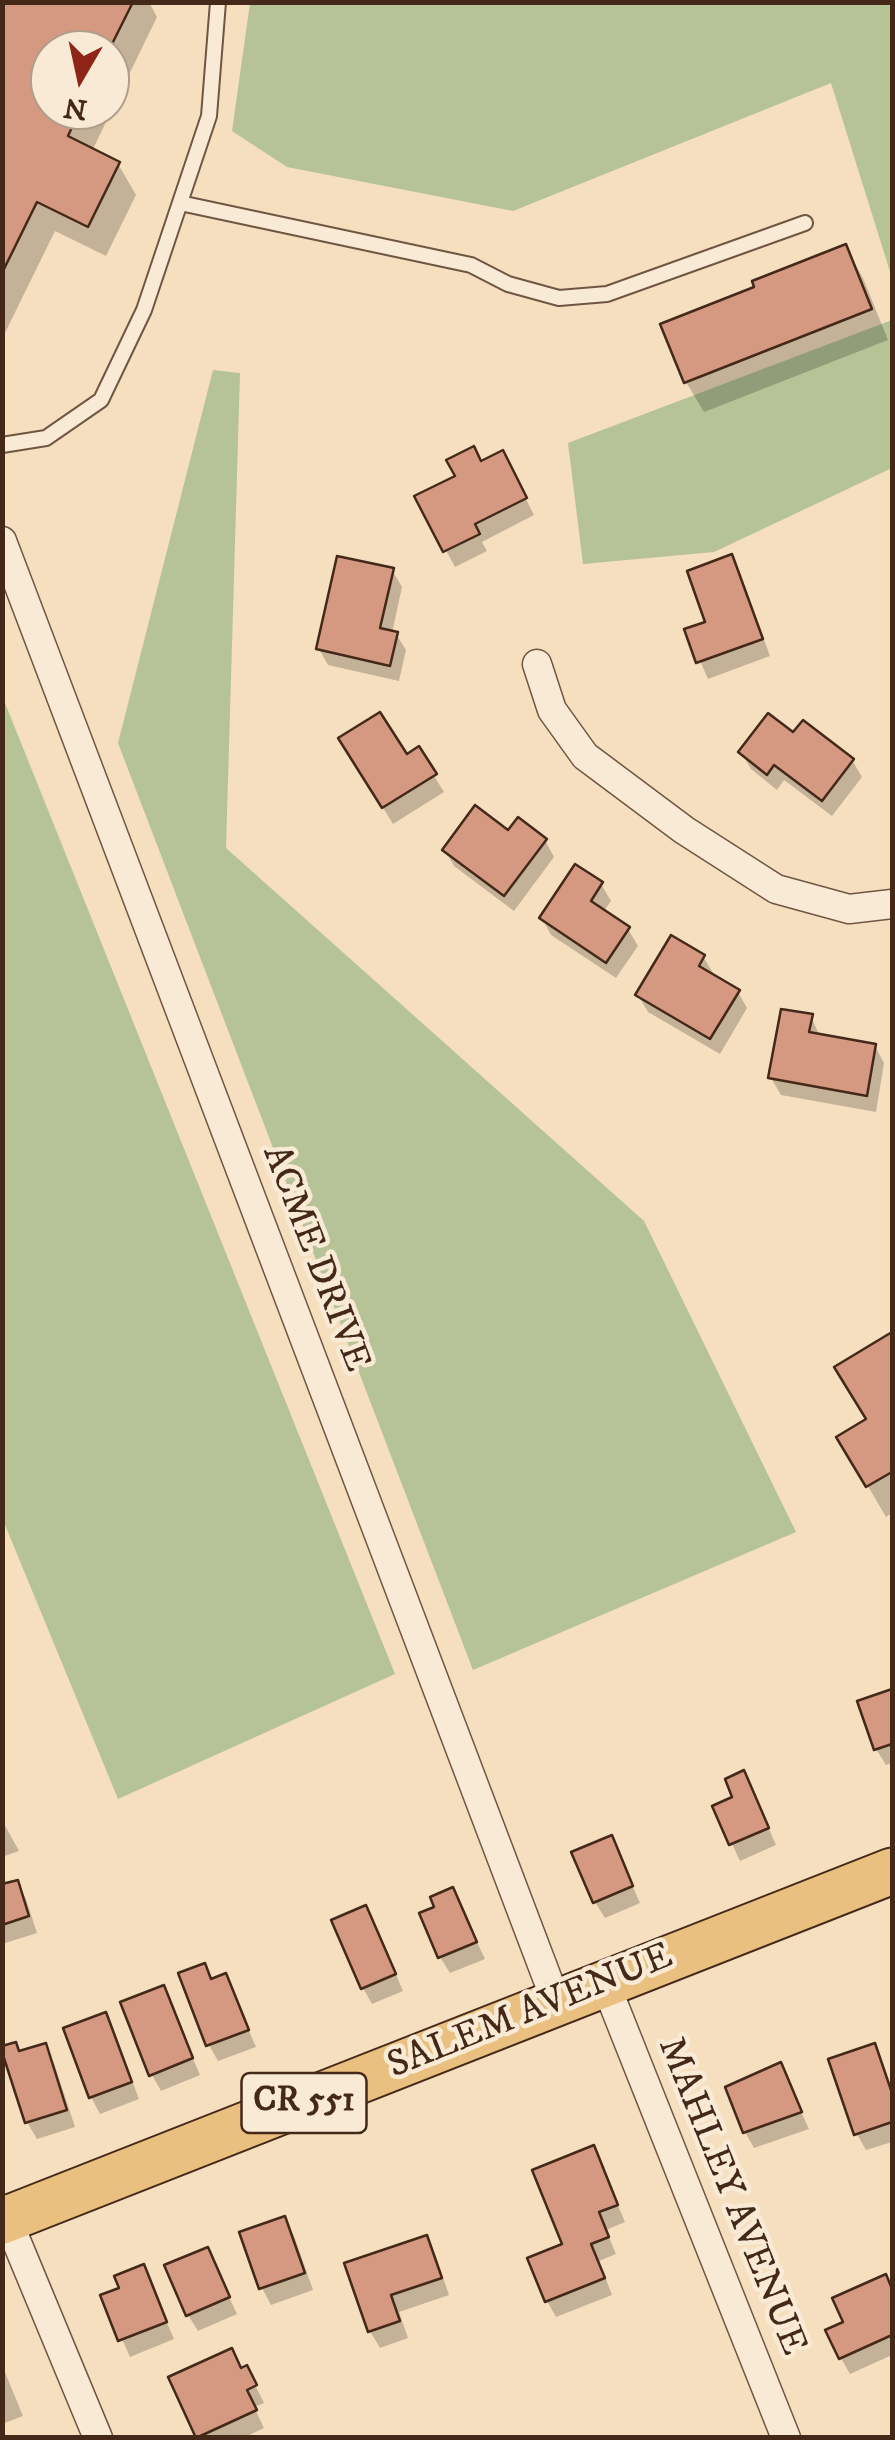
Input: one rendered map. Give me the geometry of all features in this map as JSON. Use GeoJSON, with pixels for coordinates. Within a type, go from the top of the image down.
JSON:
{"type":"FeatureCollection","features":[{"type":"Feature","properties":{"kind":"main road","name":"SALEM AVENUE"},"geometry":{"type":"LineString","coordinates":[[4,2216],[892,1871]]}},
{"type":"Feature","properties":{"kind":"street","name":"ACME DRIVE"},"geometry":{"type":"LineString","coordinates":[[2,541],[557,2004]]}},
{"type":"Feature","properties":{"kind":"street"},"geometry":{"type":"LineString","coordinates":[[536,664],[552,710],[586,756],[684,830],[776,889],[850,909],[892,904]]}},
{"type":"Feature","properties":{"kind":"street","name":"MAHLEY AVENUE"},"geometry":{"type":"LineString","coordinates":[[605,1983],[786,2438]]}},
{"type":"Feature","properties":{"kind":"street"},"geometry":{"type":"LineString","coordinates":[[4,2216],[98,2438]]}},
{"type":"Feature","properties":{"kind":"lane"},"geometry":{"type":"LineString","coordinates":[[2,445],[46,438],[101,400],[144,310],[209,116],[218,2]]}},
{"type":"Feature","properties":{"kind":"lane"},"geometry":{"type":"LineString","coordinates":[[180,203],[471,264],[508,284],[559,298],[607,294],[805,223]]}},
{"type":"Feature","properties":{"kind":"green space"},"geometry":{"type":"Polygon","coordinates":[[[250,3],[892,3],[892,278],[831,83],[513,211],[287,167],[232,131],[250,3]]]}},
{"type":"Feature","properties":{"kind":"green space"},"geometry":{"type":"Polygon","coordinates":[[[892,320],[892,468],[714,552],[583,564],[568,443],[892,320]]]}},
{"type":"Feature","properties":{"kind":"green space"},"geometry":{"type":"Polygon","coordinates":[[[213,370],[240,373],[226,848],[644,1221],[796,1532],[473,1670],[118,743],[213,370]]]}},
{"type":"Feature","properties":{"kind":"green space"},"geometry":{"type":"Polygon","coordinates":[[[3,698],[395,1674],[118,1799],[3,1520],[3,698]]]}},
{"type":"Feature","properties":{"kind":"building"},"geometry":{"type":"Polygon","coordinates":[[[2,2],[133,2],[119,30],[30,30],[30,130],[71,130],[68,136],[120,162],[88,227],[37,202],[2,273],[2,2]]]}},
{"type":"Feature","properties":{"kind":"building"},"geometry":{"type":"Polygon","coordinates":[[[846,244],[872,309],[684,383],[660,324],[754,287],[752,281],[846,244]]]}},
{"type":"Feature","properties":{"kind":"building"},"geometry":{"type":"Polygon","coordinates":[[[474,446],[481,461],[503,450],[527,498],[475,524],[480,534],[443,552],[414,496],[455,476],[446,460],[474,446]]]}},
{"type":"Feature","properties":{"kind":"building"},"geometry":{"type":"Polygon","coordinates":[[[732,554],[763,639],[696,663],[684,629],[705,622],[687,571],[732,554]]]}},
{"type":"Feature","properties":{"kind":"building"},"geometry":{"type":"Polygon","coordinates":[[[337,556],[394,568],[380,628],[398,632],[390,666],[316,649],[337,556]]]}},
{"type":"Feature","properties":{"kind":"building"},"geometry":{"type":"Polygon","coordinates":[[[380,712],[407,754],[419,746],[437,774],[382,808],[338,738],[380,712]]]}},
{"type":"Feature","properties":{"kind":"building"},"geometry":{"type":"Polygon","coordinates":[[[768,713],[793,732],[803,720],[854,759],[822,801],[774,765],[767,775],[738,752],[768,713]]]}},
{"type":"Feature","properties":{"kind":"building"},"geometry":{"type":"Polygon","coordinates":[[[475,805],[508,830],[518,817],[547,839],[504,896],[442,850],[475,805]]]}},
{"type":"Feature","properties":{"kind":"building"},"geometry":{"type":"Polygon","coordinates":[[[575,864],[603,882],[591,901],[630,927],[606,963],[539,918],[575,864]]]}},
{"type":"Feature","properties":{"kind":"building"},"geometry":{"type":"Polygon","coordinates":[[[671,935],[705,955],[699,966],[740,990],[710,1039],[635,995],[671,935]]]}},
{"type":"Feature","properties":{"kind":"building"},"geometry":{"type":"Polygon","coordinates":[[[781,1009],[813,1014],[809,1032],[876,1044],[867,1096],[768,1078],[781,1009]]]}},
{"type":"Feature","properties":{"kind":"building"},"geometry":{"type":"Polygon","coordinates":[[[892,1332],[892,1472],[866,1487],[836,1437],[866,1419],[834,1367],[892,1332]]]}},
{"type":"Feature","properties":{"kind":"building"},"geometry":{"type":"Polygon","coordinates":[[[892,1689],[892,1744],[874,1750],[857,1701],[892,1689]]]}},
{"type":"Feature","properties":{"kind":"building"},"geometry":{"type":"Polygon","coordinates":[[[744,1770],[769,1828],[729,1845],[712,1806],[732,1797],[725,1779],[744,1770]]]}},
{"type":"Feature","properties":{"kind":"building"},"geometry":{"type":"Polygon","coordinates":[[[612,1835],[633,1886],[593,1903],[571,1852],[612,1835]]]}},
{"type":"Feature","properties":{"kind":"building"},"geometry":{"type":"Polygon","coordinates":[[[18,1880],[29,1916],[2,1925],[2,1884],[18,1880]]]}},
{"type":"Feature","properties":{"kind":"building"},"geometry":{"type":"Polygon","coordinates":[[[453,1887],[477,1942],[438,1958],[419,1913],[434,1907],[430,1897],[453,1887]]]}},
{"type":"Feature","properties":{"kind":"building"},"geometry":{"type":"Polygon","coordinates":[[[366,1905],[396,1974],[361,1989],[331,1920],[366,1905]]]}},
{"type":"Feature","properties":{"kind":"building"},"geometry":{"type":"Polygon","coordinates":[[[205,1963],[211,1979],[226,1973],[249,2030],[206,2046],[178,1973],[205,1963]]]}},
{"type":"Feature","properties":{"kind":"building"},"geometry":{"type":"Polygon","coordinates":[[[164,1985],[193,2058],[149,2076],[120,2002],[164,1985]]]}},
{"type":"Feature","properties":{"kind":"building"},"geometry":{"type":"Polygon","coordinates":[[[106,2012],[132,2082],[89,2098],[63,2028],[106,2012]]]}},
{"type":"Feature","properties":{"kind":"building"},"geometry":{"type":"Polygon","coordinates":[[[16,2042],[19,2051],[46,2043],[67,2110],[25,2123],[2,2052],[2,2046],[16,2042]]]}},
{"type":"Feature","properties":{"kind":"building"},"geometry":{"type":"Polygon","coordinates":[[[875,2043],[892,2093],[892,2122],[854,2135],[828,2059],[875,2043]]]}},
{"type":"Feature","properties":{"kind":"building"},"geometry":{"type":"Polygon","coordinates":[[[781,2062],[802,2112],[743,2133],[725,2087],[781,2062]]]}},
{"type":"Feature","properties":{"kind":"building"},"geometry":{"type":"Polygon","coordinates":[[[594,2145],[618,2205],[599,2212],[609,2237],[591,2244],[605,2278],[545,2302],[527,2258],[562,2244],[532,2170],[594,2145]]]}},
{"type":"Feature","properties":{"kind":"building"},"geometry":{"type":"Polygon","coordinates":[[[285,2216],[305,2273],[259,2289],[239,2232],[285,2216]]]}},
{"type":"Feature","properties":{"kind":"building"},"geometry":{"type":"Polygon","coordinates":[[[427,2235],[442,2278],[391,2295],[400,2321],[368,2332],[344,2263],[427,2235]]]}},
{"type":"Feature","properties":{"kind":"building"},"geometry":{"type":"Polygon","coordinates":[[[208,2247],[230,2297],[186,2316],[164,2265],[208,2247]]]}},
{"type":"Feature","properties":{"kind":"building"},"geometry":{"type":"Polygon","coordinates":[[[144,2264],[167,2322],[118,2341],[100,2295],[119,2288],[114,2276],[144,2264]]]}},
{"type":"Feature","properties":{"kind":"building"},"geometry":{"type":"Polygon","coordinates":[[[886,2274],[892,2289],[892,2335],[839,2359],[825,2330],[843,2322],[832,2298],[886,2274]]]}},
{"type":"Feature","properties":{"kind":"building"},"geometry":{"type":"Polygon","coordinates":[[[232,2348],[241,2368],[247,2365],[257,2385],[247,2390],[257,2410],[196,2438],[168,2377],[232,2348]]]}}]}
